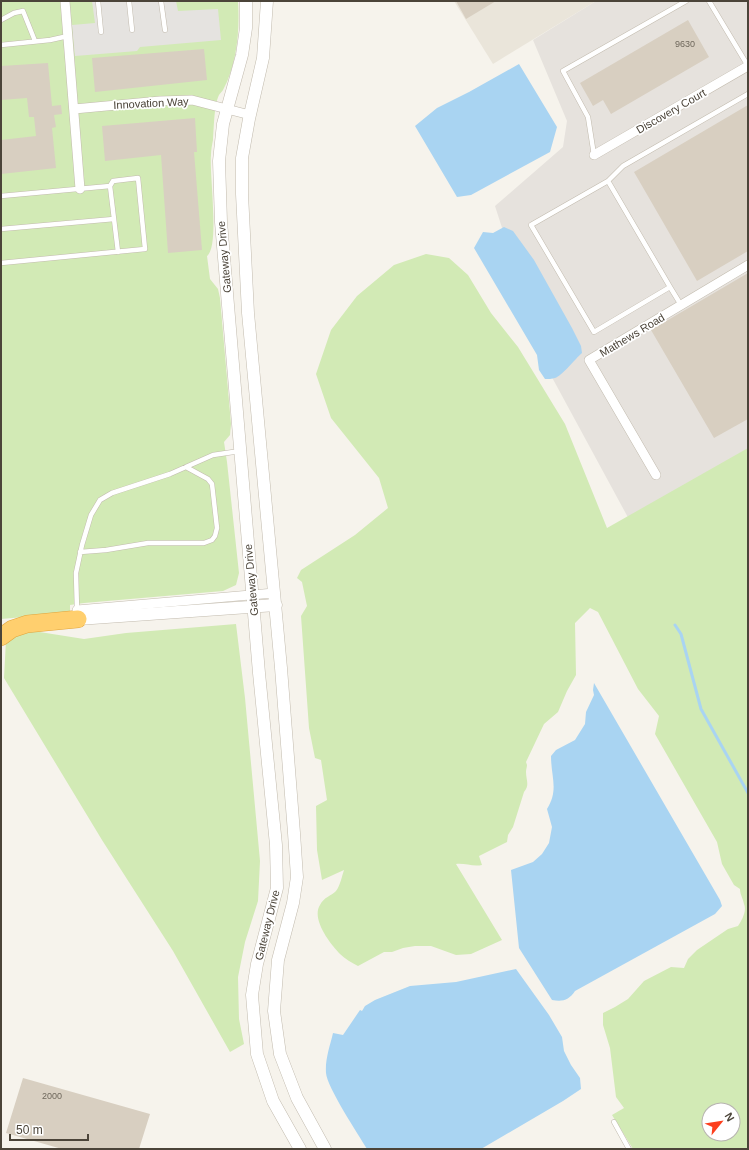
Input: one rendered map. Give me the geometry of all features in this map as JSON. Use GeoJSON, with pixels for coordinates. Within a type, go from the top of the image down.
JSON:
{"type":"FeatureCollection","features":[{"type":"Feature","properties":{"kind":"highway"},"geometry":{"type":"LineString","coordinates":[[1,637],[12,629],[27,624],[78,614]]}},
{"type":"Feature","properties":{"kind":"street"},"geometry":{"type":"LineString","coordinates":[[65,1],[80,189]]}},
{"type":"Feature","properties":{"kind":"street","name":"Gateway Drive"},"geometry":{"type":"LineString","coordinates":[[246,1],[246,28],[242,55],[223,124],[219,161],[221,222],[240,451],[276,845],[277,888],[257,964],[252,995],[257,1054],[273,1101],[300,1149]]}},
{"type":"Feature","properties":{"kind":"street","name":"Gateway Drive"},"geometry":{"type":"LineString","coordinates":[[267,1],[263,58],[242,158],[242,194],[248,312],[276,606],[294,833],[296,877],[293,903],[278,960],[274,1011],[280,1054],[297,1098],[325,1149]]}},
{"type":"Feature","properties":{"kind":"street","name":"Discovery Court"},"geometry":{"type":"LineString","coordinates":[[594,155],[748,66]]}},
{"type":"Feature","properties":{"kind":"street","name":"Innovation Way"},"geometry":{"type":"LineString","coordinates":[[74,109],[192,100],[250,115]]}},
{"type":"Feature","properties":{"kind":"street","name":"Mathews Road"},"geometry":{"type":"LineString","coordinates":[[656,475],[589,360],[748,265]]}},
{"type":"Feature","properties":{"kind":"street"},"geometry":{"type":"LineString","coordinates":[[225,268],[246,267]]}},
{"type":"Feature","properties":{"kind":"street"},"geometry":{"type":"LineString","coordinates":[[78,614],[274,593]]}},
{"type":"Feature","properties":{"kind":"street"},"geometry":{"type":"LineString","coordinates":[[78,614],[276,606]]}},
{"type":"Feature","properties":{"kind":"street"},"geometry":{"type":"LineString","coordinates":[[267,925],[286,930]]}},
{"type":"Feature","properties":{"kind":"lane"},"geometry":{"type":"LineString","coordinates":[[98,1],[101,32]]}},
{"type":"Feature","properties":{"kind":"lane"},"geometry":{"type":"LineString","coordinates":[[129,1],[132,30]]}},
{"type":"Feature","properties":{"kind":"lane"},"geometry":{"type":"LineString","coordinates":[[161,1],[165,30]]}},
{"type":"Feature","properties":{"kind":"lane"},"geometry":{"type":"LineString","coordinates":[[594,155],[588,117],[563,71],[686,1]]}},
{"type":"Feature","properties":{"kind":"lane"},"geometry":{"type":"LineString","coordinates":[[709,1],[748,66]]}},
{"type":"Feature","properties":{"kind":"lane"},"geometry":{"type":"LineString","coordinates":[[1,20],[14,13],[23,11],[35,41]]}},
{"type":"Feature","properties":{"kind":"lane"},"geometry":{"type":"LineString","coordinates":[[1,45],[68,36]]}},
{"type":"Feature","properties":{"kind":"lane"},"geometry":{"type":"LineString","coordinates":[[670,287],[594,332],[531,225],[608,182],[623,166],[748,94]]}},
{"type":"Feature","properties":{"kind":"lane"},"geometry":{"type":"LineString","coordinates":[[1,263],[118,252],[145,249],[138,178],[113,181],[110,186],[118,252]]}},
{"type":"Feature","properties":{"kind":"lane"},"geometry":{"type":"LineString","coordinates":[[608,182],[681,305]]}},
{"type":"Feature","properties":{"kind":"lane"},"geometry":{"type":"LineString","coordinates":[[1,196],[110,186]]}},
{"type":"Feature","properties":{"kind":"lane"},"geometry":{"type":"LineString","coordinates":[[1,229],[114,218]]}},
{"type":"Feature","properties":{"kind":"lane"},"geometry":{"type":"LineString","coordinates":[[78,614],[76,573],[80,552],[91,515],[100,500],[112,493],[150,481],[213,455],[240,451]]}},
{"type":"Feature","properties":{"kind":"lane"},"geometry":{"type":"LineString","coordinates":[[80,552],[148,544],[204,543],[212,540],[215,536],[217,528],[212,484],[208,479],[186,467]]}},
{"type":"Feature","properties":{"kind":"lane"},"geometry":{"type":"LineString","coordinates":[[614,1122],[629,1149]]}},
{"type":"Feature","properties":{"kind":"shaded area"},"geometry":{"type":"Polygon","coordinates":[[[92,1],[176,1],[178,11],[218,9],[221,40],[140,47],[137,51],[75,56],[72,25],[95,23],[92,1]]]}},
{"type":"Feature","properties":{"kind":"shaded area"},"geometry":{"type":"Polygon","coordinates":[[[454,1],[596,1],[493,64],[454,1]]]}},
{"type":"Feature","properties":{"kind":"shaded area"},"geometry":{"type":"Polygon","coordinates":[[[596,1],[748,1],[748,453],[631,523],[548,370],[495,206],[563,147],[567,121],[533,40],[596,1]]]}},
{"type":"Feature","properties":{"kind":"green space"},"geometry":{"type":"Polygon","coordinates":[[[1,1],[238,1],[238,35],[232,69],[223,90],[217,99],[215,110],[211,151],[213,239],[211,250],[207,256],[210,279],[218,289],[220,298],[231,424],[230,435],[224,442],[239,573],[236,585],[223,591],[84,603],[70,605],[70,613],[1,619],[1,1]]]}},
{"type":"Feature","properties":{"kind":"green space"},"geometry":{"type":"Polygon","coordinates":[[[426,254],[449,258],[468,275],[491,313],[518,347],[565,424],[607,528],[748,448],[748,1149],[633,1149],[612,1115],[624,1108],[616,1097],[610,1048],[603,1025],[603,1013],[628,999],[644,981],[671,967],[684,968],[688,959],[697,950],[728,929],[738,926],[745,907],[740,889],[734,885],[722,864],[717,842],[655,734],[659,716],[638,689],[598,612],[590,608],[575,623],[576,675],[558,712],[544,724],[526,762],[527,787],[513,827],[508,835],[507,842],[479,856],[482,865],[475,866],[456,864],[502,940],[471,954],[456,955],[431,946],[403,948],[392,952],[384,952],[358,966],[344,958],[336,950],[323,931],[318,917],[320,905],[326,898],[336,891],[340,884],[344,870],[322,880],[317,850],[316,806],[327,800],[321,760],[315,758],[309,728],[301,616],[307,606],[302,582],[297,578],[301,570],[355,535],[388,508],[379,478],[331,418],[316,374],[331,330],[357,296],[394,265],[426,254]]]}},
{"type":"Feature","properties":{"kind":"green space"},"geometry":{"type":"Polygon","coordinates":[[[236,624],[245,698],[260,861],[258,901],[245,942],[238,977],[239,1019],[244,1044],[230,1052],[173,951],[102,840],[4,678],[6,640],[27,630],[84,639],[126,633],[236,624]]]}},
{"type":"Feature","properties":{"kind":"water"},"geometry":{"type":"Polygon","coordinates":[[[519,64],[557,127],[550,152],[471,195],[457,197],[415,126],[437,108],[519,64]]]}},
{"type":"Feature","properties":{"kind":"water"},"geometry":{"type":"Polygon","coordinates":[[[504,227],[513,231],[534,260],[581,346],[582,353],[558,377],[545,379],[539,370],[537,355],[474,248],[483,232],[493,233],[504,227]]]}},
{"type":"Feature","properties":{"kind":"water"},"geometry":{"type":"Polygon","coordinates":[[[594,683],[720,900],[722,906],[715,914],[575,991],[568,998],[556,1001],[552,1000],[519,948],[511,870],[533,862],[542,854],[549,843],[552,827],[547,809],[551,802],[554,789],[551,756],[556,750],[575,740],[585,724],[586,712],[594,695],[594,683]]]}},
{"type":"Feature","properties":{"kind":"water"},"geometry":{"type":"Polygon","coordinates":[[[516,969],[549,1015],[562,1037],[564,1051],[580,1078],[581,1089],[481,1149],[367,1149],[337,1099],[328,1080],[326,1063],[333,1033],[343,1035],[360,1010],[362,1011],[365,1006],[375,1000],[410,986],[456,982],[516,969]]]}},
{"type":"Feature","properties":{"kind":"building"},"geometry":{"type":"Polygon","coordinates":[[[456,1],[496,1],[466,19],[456,1]]]}},
{"type":"Feature","properties":{"kind":"building"},"geometry":{"type":"Polygon","coordinates":[[[688,20],[709,57],[611,114],[603,100],[593,106],[580,83],[688,20]]]}},
{"type":"Feature","properties":{"kind":"building"},"geometry":{"type":"Polygon","coordinates":[[[204,49],[207,80],[95,92],[92,58],[204,49]]]}},
{"type":"Feature","properties":{"kind":"building"},"geometry":{"type":"Polygon","coordinates":[[[48,63],[52,106],[61,105],[62,114],[54,115],[56,127],[52,128],[56,168],[1,174],[1,140],[36,136],[34,117],[29,117],[27,98],[1,100],[1,66],[48,63]]]}},
{"type":"Feature","properties":{"kind":"building"},"geometry":{"type":"Polygon","coordinates":[[[748,105],[748,251],[697,281],[634,172],[748,105]]]}},
{"type":"Feature","properties":{"kind":"building"},"geometry":{"type":"Polygon","coordinates":[[[195,118],[197,152],[194,152],[202,250],[168,253],[161,155],[105,161],[102,126],[195,118]]]}},
{"type":"Feature","properties":{"kind":"building"},"geometry":{"type":"Polygon","coordinates":[[[748,273],[748,419],[714,438],[651,330],[748,273]]]}},
{"type":"Feature","properties":{"kind":"building"},"geometry":{"type":"Polygon","coordinates":[[[23,1078],[150,1114],[139,1149],[62,1149],[6,1133],[23,1078]]]}},
{"type":"Feature","properties":{"kind":"waterway"},"geometry":{"type":"LineString","coordinates":[[675,625],[681,634],[701,709],[748,793]]}}]}
